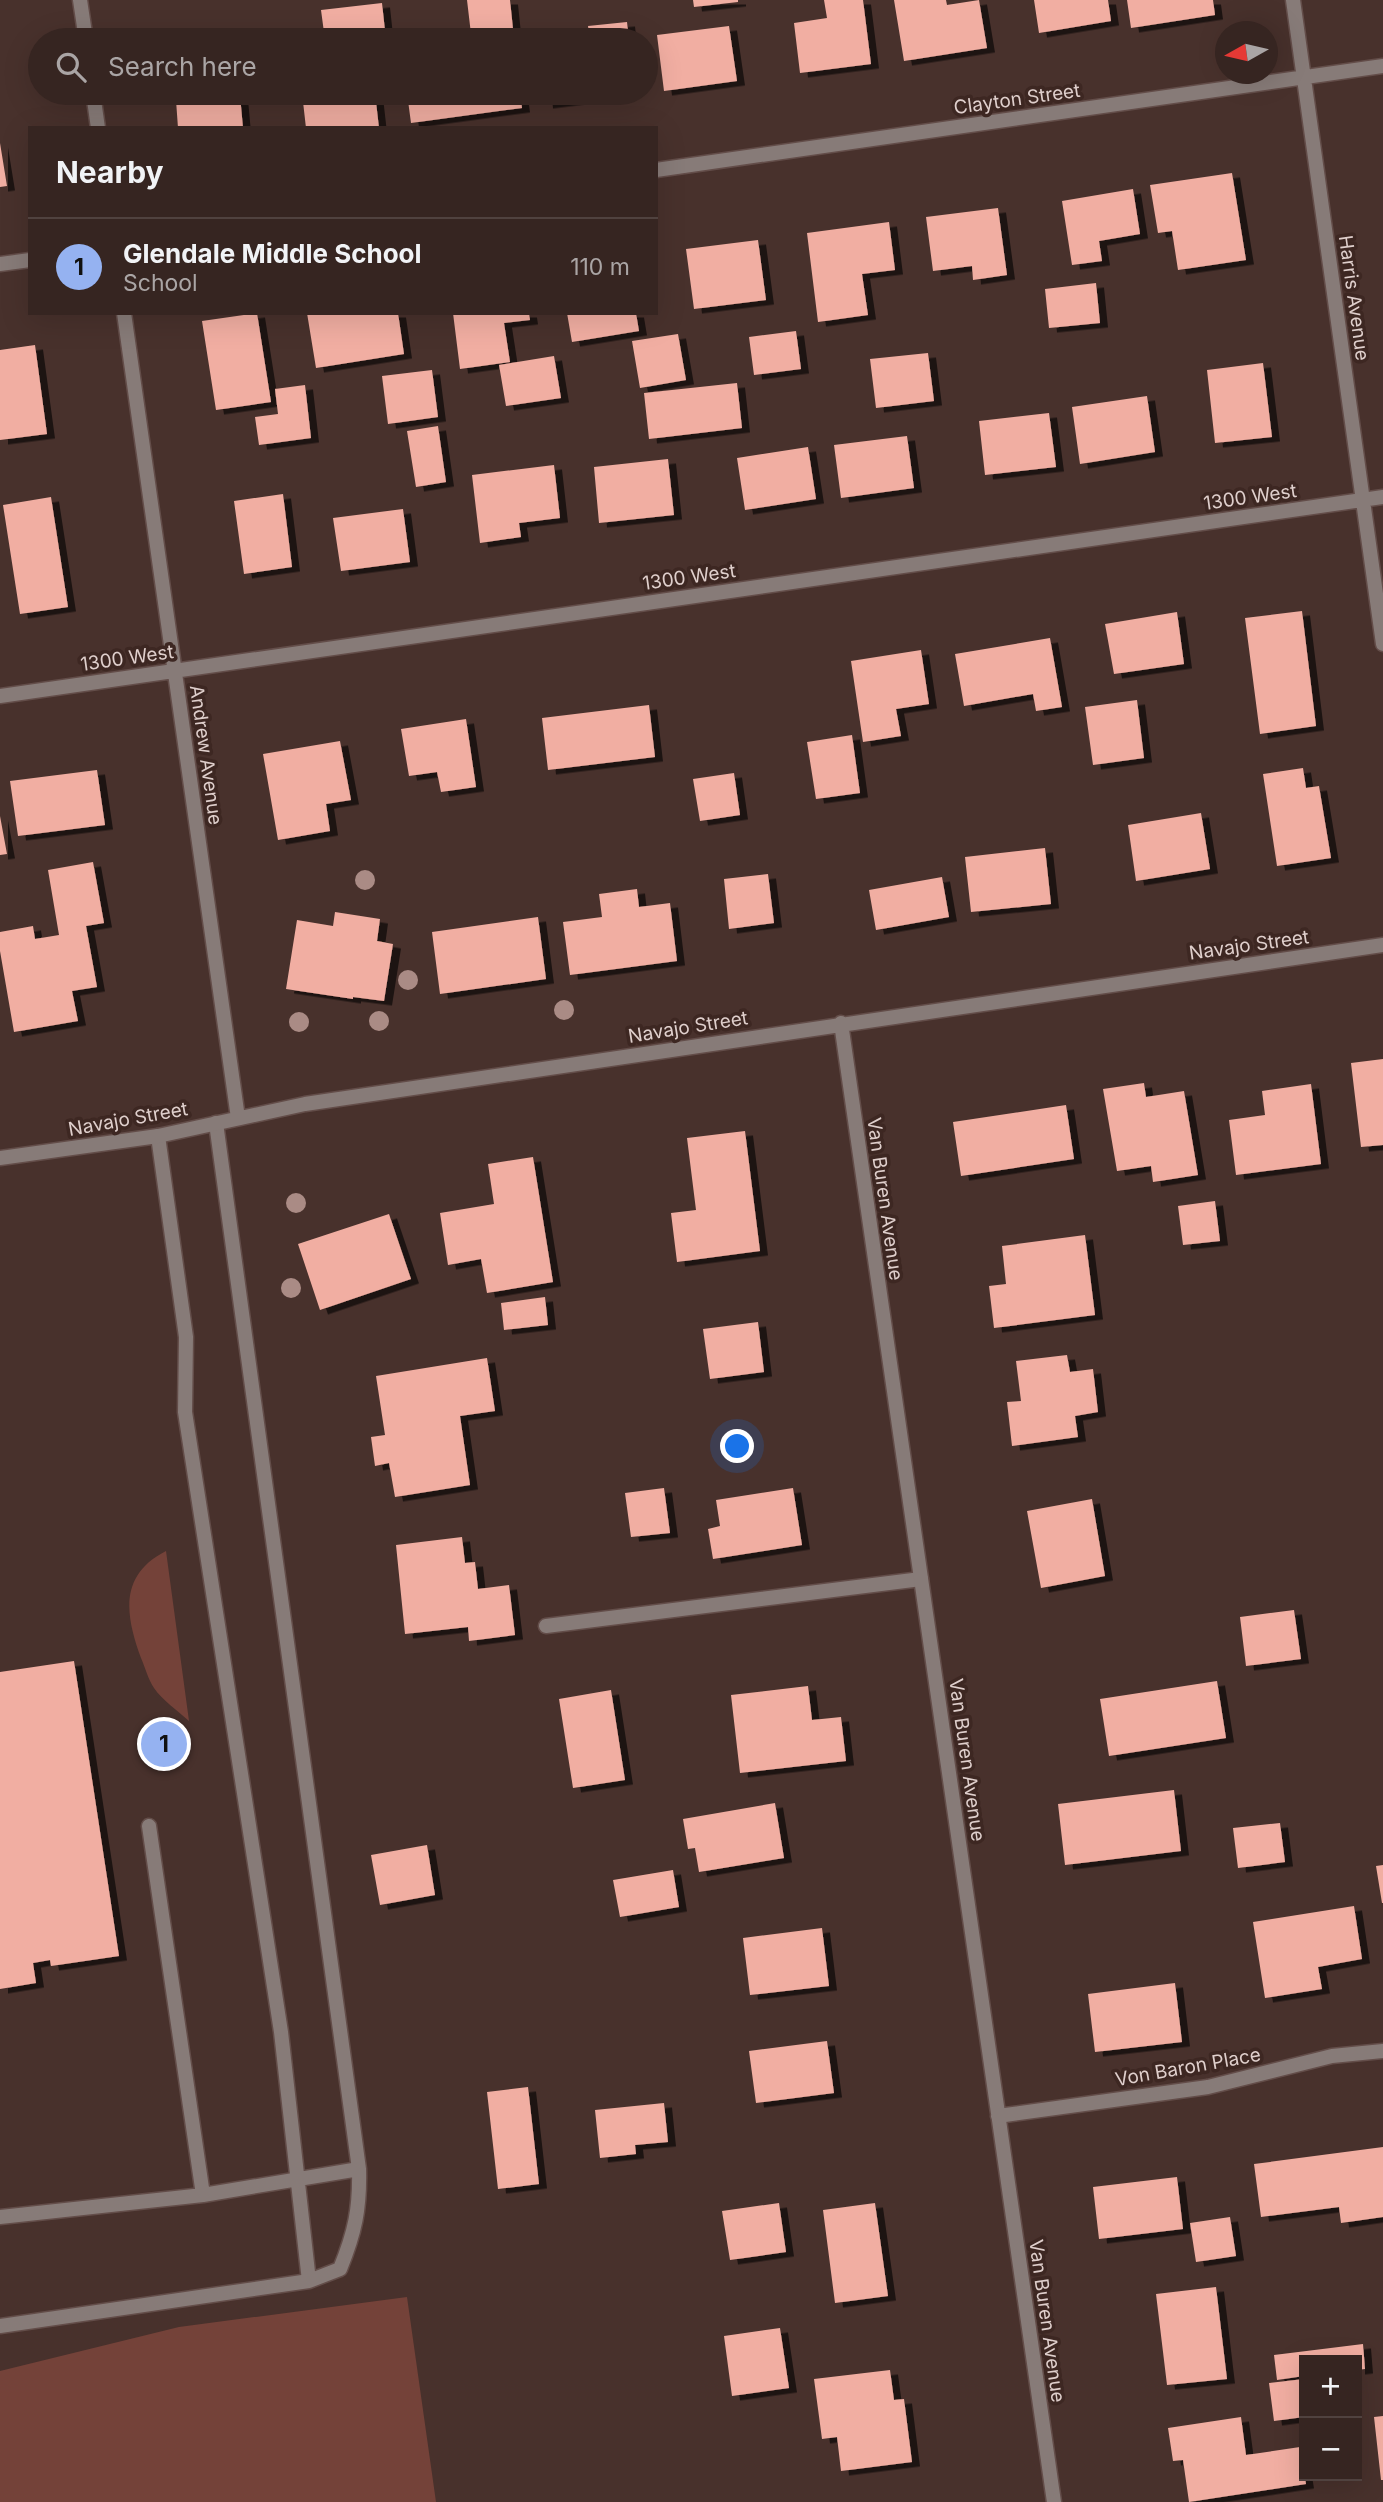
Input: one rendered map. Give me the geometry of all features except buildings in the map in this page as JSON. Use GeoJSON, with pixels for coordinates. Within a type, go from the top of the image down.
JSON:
{"type":"FeatureCollection","features":[{"type":"Feature","properties":{"kind":"street"},"geometry":{"type":"LineString","coordinates":[[80,0],[84,28]]}},
{"type":"Feature","properties":{"kind":"street","name":"Harris Avenue"},"geometry":{"type":"LineString","coordinates":[[1293,0],[1383,644]]}},
{"type":"Feature","properties":{"kind":"street","name":"Clayton Street"},"geometry":{"type":"LineString","coordinates":[[658,170],[1383,66]]}},
{"type":"Feature","properties":{"kind":"street"},"geometry":{"type":"LineString","coordinates":[[95,105],[98,126]]}},
{"type":"Feature","properties":{"kind":"street"},"geometry":{"type":"LineString","coordinates":[[0,264],[28,260]]}},
{"type":"Feature","properties":{"kind":"street","name":"Andrew Avenue"},"geometry":{"type":"LineString","coordinates":[[124,315],[238,1118]]}},
{"type":"Feature","properties":{"kind":"street","name":"1300 West"},"geometry":{"type":"LineString","coordinates":[[0,696],[1383,497]]}},
{"type":"Feature","properties":{"kind":"street","name":"Navajo Street"},"geometry":{"type":"LineString","coordinates":[[0,1158],[158,1136],[305,1104],[1383,945]]}},
{"type":"Feature","properties":{"kind":"street","name":"Van Buren Avenue"},"geometry":{"type":"LineString","coordinates":[[841,1023],[1054,2502]]}},
{"type":"Feature","properties":{"kind":"street"},"geometry":{"type":"LineString","coordinates":[[0,2326],[309,2281],[340,2269],[354,2235],[360,2197],[359,2169],[216,1123]]}},
{"type":"Feature","properties":{"kind":"street"},"geometry":{"type":"LineString","coordinates":[[158,1136],[187,1337],[186,1412],[281,2032],[309,2281]]}},
{"type":"Feature","properties":{"kind":"street"},"geometry":{"type":"LineString","coordinates":[[546,1626],[921,1579]]}},
{"type":"Feature","properties":{"kind":"street"},"geometry":{"type":"LineString","coordinates":[[149,1826],[203,2194]]}},
{"type":"Feature","properties":{"kind":"street","name":"Von Baron Place"},"geometry":{"type":"LineString","coordinates":[[998,2116],[1208,2087],[1332,2056],[1383,2051]]}},
{"type":"Feature","properties":{"kind":"street"},"geometry":{"type":"LineString","coordinates":[[0,2217],[203,2194],[359,2169]]}},
{"type":"Feature","properties":{"kind":"shaded area"},"geometry":{"type":"Polygon","coordinates":[[[166,1551],[189,1721],[161,1697],[152,1684],[141,1658],[129,1611],[133,1584],[140,1572],[166,1551]]]}},
{"type":"Feature","properties":{"kind":"shaded area"},"geometry":{"type":"Polygon","coordinates":[[[407,2297],[436,2502],[0,2502],[0,2371],[179,2327],[407,2297]]]}},
{"type":"Feature","properties":{"kind":"place","name":"Glendale Middle School"},"geometry":{"type":"Point","coordinates":[164,1744]}}]}
